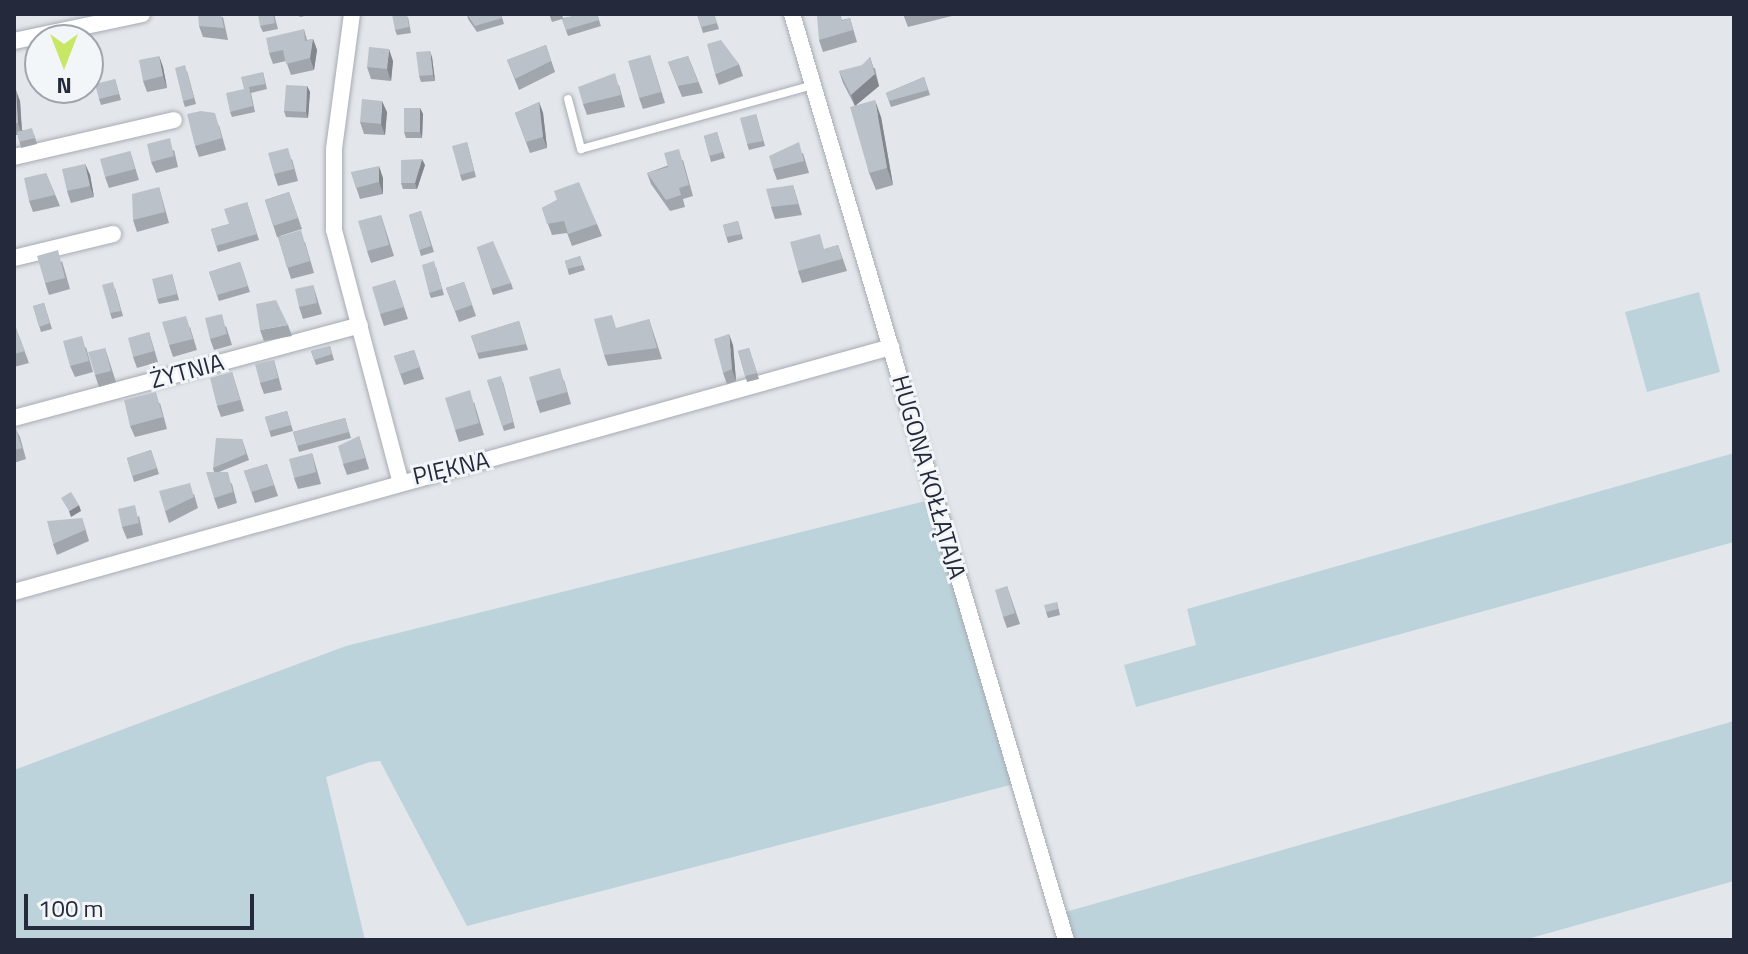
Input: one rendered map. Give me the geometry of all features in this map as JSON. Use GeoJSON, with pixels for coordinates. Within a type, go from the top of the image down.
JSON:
{"type":"FeatureCollection","features":[{"type":"Feature","properties":{"kind":"street"},"geometry":{"type":"LineString","coordinates":[[14,41],[142,14]]}},
{"type":"Feature","properties":{"kind":"street"},"geometry":{"type":"LineString","coordinates":[[352,14],[332,207],[400,479]]}},
{"type":"Feature","properties":{"kind":"street","name":"HUGONA KOŁŁĄTAJA"},"geometry":{"type":"LineString","coordinates":[[792,14],[1066,940]]}},
{"type":"Feature","properties":{"kind":"street"},"geometry":{"type":"LineString","coordinates":[[14,157],[174,120]]}},
{"type":"Feature","properties":{"kind":"street"},"geometry":{"type":"LineString","coordinates":[[14,258],[113,234]]}},
{"type":"Feature","properties":{"kind":"street","name":"ŻYTNIA"},"geometry":{"type":"LineString","coordinates":[[14,418],[360,325]]}},
{"type":"Feature","properties":{"kind":"street","name":"PIĘKNA"},"geometry":{"type":"LineString","coordinates":[[14,592],[387,491],[400,479],[891,347]]}},
{"type":"Feature","properties":{"kind":"lane"},"geometry":{"type":"LineString","coordinates":[[568,99],[581,149],[815,85]]}},
{"type":"Feature","properties":{"kind":"shaded area"},"geometry":{"type":"Polygon","coordinates":[[[1699,292],[1720,372],[1647,392],[1625,312],[1699,292]]]}},
{"type":"Feature","properties":{"kind":"shaded area"},"geometry":{"type":"Polygon","coordinates":[[[1734,453],[1734,542],[1136,707],[1124,665],[1196,645],[1187,609],[1734,453]]]}},
{"type":"Feature","properties":{"kind":"shaded area"},"geometry":{"type":"Polygon","coordinates":[[[929,500],[1014,784],[467,926],[380,761],[370,762],[326,777],[365,940],[14,940],[14,770],[346,646],[929,500]]]}},
{"type":"Feature","properties":{"kind":"shaded area"},"geometry":{"type":"Polygon","coordinates":[[[1734,721],[1734,881],[1524,940],[1070,940],[1062,913],[1734,721]]]}},
{"type":"Feature","properties":{"kind":"building"},"geometry":{"type":"Polygon","coordinates":[[[198,14],[221,14],[224,28],[199,26],[198,14]]]}},
{"type":"Feature","properties":{"kind":"building"},"geometry":{"type":"Polygon","coordinates":[[[258,14],[273,14],[275,23],[260,26],[258,14]]]}},
{"type":"Feature","properties":{"kind":"building"},"geometry":{"type":"Polygon","coordinates":[[[392,14],[407,14],[409,27],[395,30],[392,14]]]}},
{"type":"Feature","properties":{"kind":"building"},"geometry":{"type":"Polygon","coordinates":[[[467,14],[500,14],[502,18],[475,26],[467,14]]]}},
{"type":"Feature","properties":{"kind":"building"},"geometry":{"type":"Polygon","coordinates":[[[578,14],[597,14],[599,20],[566,30],[562,19],[578,14]]]}},
{"type":"Feature","properties":{"kind":"building"},"geometry":{"type":"Polygon","coordinates":[[[697,14],[714,14],[717,23],[701,27],[697,14]]]}},
{"type":"Feature","properties":{"kind":"building"},"geometry":{"type":"Polygon","coordinates":[[[840,14],[842,21],[850,18],[853,30],[819,40],[817,16],[840,14]]]}},
{"type":"Feature","properties":{"kind":"building"},"geometry":{"type":"Polygon","coordinates":[[[304,29],[305,41],[313,39],[310,58],[286,64],[283,50],[269,53],[266,38],[304,29]]]}},
{"type":"Feature","properties":{"kind":"building"},"geometry":{"type":"Polygon","coordinates":[[[721,40],[739,64],[715,74],[707,44],[721,40]]]}},
{"type":"Feature","properties":{"kind":"building"},"geometry":{"type":"Polygon","coordinates":[[[546,45],[551,61],[515,79],[507,60],[546,45]]]}},
{"type":"Feature","properties":{"kind":"building"},"geometry":{"type":"Polygon","coordinates":[[[369,47],[389,49],[387,69],[367,67],[369,47]]]}},
{"type":"Feature","properties":{"kind":"building"},"geometry":{"type":"Polygon","coordinates":[[[430,51],[433,75],[419,76],[416,52],[430,51]]]}},
{"type":"Feature","properties":{"kind":"building"},"geometry":{"type":"Polygon","coordinates":[[[650,55],[661,92],[639,98],[628,61],[650,55]]]}},
{"type":"Feature","properties":{"kind":"building"},"geometry":{"type":"Polygon","coordinates":[[[159,56],[163,76],[143,81],[139,60],[159,56]]]}},
{"type":"Feature","properties":{"kind":"building"},"geometry":{"type":"Polygon","coordinates":[[[688,56],[698,82],[678,86],[668,62],[688,56]]]}},
{"type":"Feature","properties":{"kind":"building"},"geometry":{"type":"Polygon","coordinates":[[[870,57],[875,74],[851,95],[839,71],[862,65],[870,57]]]}},
{"type":"Feature","properties":{"kind":"building"},"geometry":{"type":"Polygon","coordinates":[[[185,65],[194,98],[183,101],[175,68],[185,65]]]}},
{"type":"Feature","properties":{"kind":"building"},"geometry":{"type":"Polygon","coordinates":[[[263,72],[265,84],[249,87],[253,106],[230,112],[226,93],[244,89],[241,77],[263,72]]]}},
{"type":"Feature","properties":{"kind":"building"},"geometry":{"type":"Polygon","coordinates":[[[615,73],[621,95],[583,104],[578,87],[615,73]]]}},
{"type":"Feature","properties":{"kind":"building"},"geometry":{"type":"Polygon","coordinates":[[[924,77],[928,90],[889,101],[886,93],[924,77]]]}},
{"type":"Feature","properties":{"kind":"building"},"geometry":{"type":"Polygon","coordinates":[[[115,79],[119,94],[104,98],[104,82],[115,79]]]}},
{"type":"Feature","properties":{"kind":"building"},"geometry":{"type":"Polygon","coordinates":[[[286,85],[307,86],[306,112],[284,111],[286,85]]]}},
{"type":"Feature","properties":{"kind":"building"},"geometry":{"type":"Polygon","coordinates":[[[16,90],[18,123],[14,123],[16,90]]]}},
{"type":"Feature","properties":{"kind":"building"},"geometry":{"type":"Polygon","coordinates":[[[362,99],[382,101],[381,124],[360,122],[362,99]]]}},
{"type":"Feature","properties":{"kind":"building"},"geometry":{"type":"Polygon","coordinates":[[[875,100],[887,168],[869,173],[850,107],[875,100]]]}},
{"type":"Feature","properties":{"kind":"building"},"geometry":{"type":"Polygon","coordinates":[[[539,102],[543,137],[526,142],[515,113],[539,102]]]}},
{"type":"Feature","properties":{"kind":"building"},"geometry":{"type":"Polygon","coordinates":[[[404,108],[420,108],[420,132],[404,132],[404,108]]]}},
{"type":"Feature","properties":{"kind":"building"},"geometry":{"type":"Polygon","coordinates":[[[201,111],[215,113],[222,138],[195,146],[187,114],[201,111]]]}},
{"type":"Feature","properties":{"kind":"building"},"geometry":{"type":"Polygon","coordinates":[[[756,114],[763,141],[747,144],[740,118],[756,114]]]}},
{"type":"Feature","properties":{"kind":"building"},"geometry":{"type":"Polygon","coordinates":[[[32,128],[35,138],[19,142],[17,132],[32,128]]]}},
{"type":"Feature","properties":{"kind":"building"},"geometry":{"type":"Polygon","coordinates":[[[717,132],[723,152],[709,156],[704,136],[717,132]]]}},
{"type":"Feature","properties":{"kind":"building"},"geometry":{"type":"Polygon","coordinates":[[[170,138],[174,156],[151,162],[147,144],[170,138]]]}},
{"type":"Feature","properties":{"kind":"building"},"geometry":{"type":"Polygon","coordinates":[[[467,142],[474,171],[460,175],[452,146],[467,142]]]}},
{"type":"Feature","properties":{"kind":"building"},"geometry":{"type":"Polygon","coordinates":[[[799,142],[804,161],[773,169],[769,156],[799,142]]]}},
{"type":"Feature","properties":{"kind":"building"},"geometry":{"type":"Polygon","coordinates":[[[288,148],[294,169],[274,174],[268,153],[288,148]]]}},
{"type":"Feature","properties":{"kind":"building"},"geometry":{"type":"Polygon","coordinates":[[[679,149],[689,185],[679,188],[681,195],[666,200],[647,173],[668,167],[664,153],[679,149]]]}},
{"type":"Feature","properties":{"kind":"building"},"geometry":{"type":"Polygon","coordinates":[[[130,151],[135,169],[105,177],[100,159],[130,151]]]}},
{"type":"Feature","properties":{"kind":"building"},"geometry":{"type":"Polygon","coordinates":[[[422,159],[415,183],[401,183],[401,160],[422,159]]]}},
{"type":"Feature","properties":{"kind":"building"},"geometry":{"type":"Polygon","coordinates":[[[85,164],[90,186],[67,191],[62,169],[85,164]]]}},
{"type":"Feature","properties":{"kind":"building"},"geometry":{"type":"Polygon","coordinates":[[[379,166],[379,182],[356,188],[351,172],[379,166]]]}},
{"type":"Feature","properties":{"kind":"building"},"geometry":{"type":"Polygon","coordinates":[[[46,173],[55,195],[29,201],[24,178],[46,173]]]}},
{"type":"Feature","properties":{"kind":"building"},"geometry":{"type":"Polygon","coordinates":[[[579,182],[597,224],[568,234],[564,221],[547,224],[542,208],[557,200],[554,191],[579,182]]]}},
{"type":"Feature","properties":{"kind":"building"},"geometry":{"type":"Polygon","coordinates":[[[793,185],[798,204],[771,207],[766,189],[793,185]]]}},
{"type":"Feature","properties":{"kind":"building"},"geometry":{"type":"Polygon","coordinates":[[[159,187],[165,212],[133,220],[132,194],[159,187]]]}},
{"type":"Feature","properties":{"kind":"building"},"geometry":{"type":"Polygon","coordinates":[[[289,192],[298,218],[273,226],[265,200],[289,192]]]}},
{"type":"Feature","properties":{"kind":"building"},"geometry":{"type":"Polygon","coordinates":[[[247,202],[257,234],[216,246],[211,229],[229,224],[224,209],[247,202]]]}},
{"type":"Feature","properties":{"kind":"building"},"geometry":{"type":"Polygon","coordinates":[[[421,211],[431,246],[419,250],[409,215],[421,211]]]}},
{"type":"Feature","properties":{"kind":"building"},"geometry":{"type":"Polygon","coordinates":[[[381,215],[389,245],[367,251],[358,221],[381,215]]]}},
{"type":"Feature","properties":{"kind":"building"},"geometry":{"type":"Polygon","coordinates":[[[738,221],[741,234],[726,237],[723,225],[738,221]]]}},
{"type":"Feature","properties":{"kind":"building"},"geometry":{"type":"Polygon","coordinates":[[[301,230],[310,261],[287,268],[278,237],[301,230]]]}},
{"type":"Feature","properties":{"kind":"building"},"geometry":{"type":"Polygon","coordinates":[[[820,234],[824,249],[838,245],[842,259],[798,271],[790,242],[820,234]]]}},
{"type":"Feature","properties":{"kind":"building"},"geometry":{"type":"Polygon","coordinates":[[[493,241],[511,283],[491,289],[477,247],[493,241]]]}},
{"type":"Feature","properties":{"kind":"building"},"geometry":{"type":"Polygon","coordinates":[[[58,250],[65,278],[45,283],[37,256],[58,250]]]}},
{"type":"Feature","properties":{"kind":"building"},"geometry":{"type":"Polygon","coordinates":[[[580,256],[583,265],[567,269],[565,261],[580,256]]]}},
{"type":"Feature","properties":{"kind":"building"},"geometry":{"type":"Polygon","coordinates":[[[434,261],[442,289],[429,293],[422,265],[434,261]]]}},
{"type":"Feature","properties":{"kind":"building"},"geometry":{"type":"Polygon","coordinates":[[[240,262],[248,286],[217,295],[209,272],[240,262]]]}},
{"type":"Feature","properties":{"kind":"building"},"geometry":{"type":"Polygon","coordinates":[[[172,274],[177,294],[157,299],[152,279],[172,274]]]}},
{"type":"Feature","properties":{"kind":"building"},"geometry":{"type":"Polygon","coordinates":[[[395,280],[404,307],[380,314],[372,287],[395,280]]]}},
{"type":"Feature","properties":{"kind":"building"},"geometry":{"type":"Polygon","coordinates":[[[113,282],[121,311],[110,313],[102,285],[113,282]]]}},
{"type":"Feature","properties":{"kind":"building"},"geometry":{"type":"Polygon","coordinates":[[[464,282],[472,305],[455,311],[446,288],[464,282]]]}},
{"type":"Feature","properties":{"kind":"building"},"geometry":{"type":"Polygon","coordinates":[[[313,285],[317,303],[299,307],[295,289],[313,285]]]}},
{"type":"Feature","properties":{"kind":"building"},"geometry":{"type":"Polygon","coordinates":[[[276,300],[288,325],[260,330],[256,304],[276,300]]]}},
{"type":"Feature","properties":{"kind":"building"},"geometry":{"type":"Polygon","coordinates":[[[44,303],[50,323],[39,327],[33,306],[44,303]]]}},
{"type":"Feature","properties":{"kind":"building"},"geometry":{"type":"Polygon","coordinates":[[[222,314],[227,334],[210,339],[205,318],[222,314]]]}},
{"type":"Feature","properties":{"kind":"building"},"geometry":{"type":"Polygon","coordinates":[[[612,315],[616,328],[649,319],[657,348],[604,355],[594,319],[612,315]]]}},
{"type":"Feature","properties":{"kind":"building"},"geometry":{"type":"Polygon","coordinates":[[[186,316],[193,339],[169,345],[162,322],[186,316]]]}},
{"type":"Feature","properties":{"kind":"building"},"geometry":{"type":"Polygon","coordinates":[[[519,321],[526,344],[477,353],[471,336],[519,321]]]}},
{"type":"Feature","properties":{"kind":"building"},"geometry":{"type":"Polygon","coordinates":[[[14,323],[25,351],[14,354],[14,323]]]}},
{"type":"Feature","properties":{"kind":"building"},"geometry":{"type":"Polygon","coordinates":[[[149,332],[154,351],[133,357],[128,338],[149,332]]]}},
{"type":"Feature","properties":{"kind":"building"},"geometry":{"type":"Polygon","coordinates":[[[729,334],[732,369],[723,373],[714,339],[729,334]]]}},
{"type":"Feature","properties":{"kind":"building"},"geometry":{"type":"Polygon","coordinates":[[[82,336],[89,361],[70,366],[63,341],[82,336]]]}},
{"type":"Feature","properties":{"kind":"building"},"geometry":{"type":"Polygon","coordinates":[[[330,346],[332,354],[314,360],[311,351],[330,346]]]}},
{"type":"Feature","properties":{"kind":"building"},"geometry":{"type":"Polygon","coordinates":[[[105,348],[111,371],[95,375],[88,352],[105,348]]]}},
{"type":"Feature","properties":{"kind":"building"},"geometry":{"type":"Polygon","coordinates":[[[749,348],[757,373],[745,376],[738,351],[749,348]]]}},
{"type":"Feature","properties":{"kind":"building"},"geometry":{"type":"Polygon","coordinates":[[[414,350],[420,367],[400,374],[394,356],[414,350]]]}},
{"type":"Feature","properties":{"kind":"building"},"geometry":{"type":"Polygon","coordinates":[[[274,360],[278,378],[260,383],[255,364],[274,360]]]}},
{"type":"Feature","properties":{"kind":"building"},"geometry":{"type":"Polygon","coordinates":[[[560,368],[567,392],[536,401],[529,377],[560,368]]]}},
{"type":"Feature","properties":{"kind":"building"},"geometry":{"type":"Polygon","coordinates":[[[232,372],[240,400],[217,406],[210,378],[232,372]]]}},
{"type":"Feature","properties":{"kind":"building"},"geometry":{"type":"Polygon","coordinates":[[[501,376],[513,422],[502,426],[487,380],[501,376]]]}},
{"type":"Feature","properties":{"kind":"building"},"geometry":{"type":"Polygon","coordinates":[[[470,390],[479,423],[455,430],[445,398],[470,390]]]}},
{"type":"Feature","properties":{"kind":"building"},"geometry":{"type":"Polygon","coordinates":[[[156,392],[163,417],[130,426],[124,400],[156,392]]]}},
{"type":"Feature","properties":{"kind":"building"},"geometry":{"type":"Polygon","coordinates":[[[287,411],[291,425],[269,431],[265,417],[287,411]]]}},
{"type":"Feature","properties":{"kind":"building"},"geometry":{"type":"Polygon","coordinates":[[[345,418],[349,432],[297,446],[293,432],[345,418]]]}},
{"type":"Feature","properties":{"kind":"building"},"geometry":{"type":"Polygon","coordinates":[[[14,426],[22,448],[14,450],[14,426]]]}},
{"type":"Feature","properties":{"kind":"building"},"geometry":{"type":"Polygon","coordinates":[[[359,436],[365,458],[343,464],[338,446],[359,436]]]}},
{"type":"Feature","properties":{"kind":"building"},"geometry":{"type":"Polygon","coordinates":[[[216,438],[242,439],[246,454],[213,468],[216,438]]]}},
{"type":"Feature","properties":{"kind":"building"},"geometry":{"type":"Polygon","coordinates":[[[151,450],[157,468],[132,476],[127,458],[151,450]]]}},
{"type":"Feature","properties":{"kind":"building"},"geometry":{"type":"Polygon","coordinates":[[[312,453],[316,472],[294,478],[289,459],[312,453]]]}},
{"type":"Feature","properties":{"kind":"building"},"geometry":{"type":"Polygon","coordinates":[[[267,464],[274,485],[251,492],[244,471],[267,464]]]}},
{"type":"Feature","properties":{"kind":"building"},"geometry":{"type":"Polygon","coordinates":[[[206,472],[228,472],[233,492],[214,498],[206,472]]]}},
{"type":"Feature","properties":{"kind":"building"},"geometry":{"type":"Polygon","coordinates":[[[190,483],[194,497],[165,511],[159,491],[190,483]]]}},
{"type":"Feature","properties":{"kind":"building"},"geometry":{"type":"Polygon","coordinates":[[[71,492],[79,505],[69,511],[61,498],[71,492]]]}},
{"type":"Feature","properties":{"kind":"building"},"geometry":{"type":"Polygon","coordinates":[[[135,505],[139,523],[122,527],[118,509],[135,505]]]}},
{"type":"Feature","properties":{"kind":"building"},"geometry":{"type":"Polygon","coordinates":[[[82,518],[85,530],[53,544],[47,521],[82,518]]]}},
{"type":"Feature","properties":{"kind":"building"},"geometry":{"type":"Polygon","coordinates":[[[1007,586],[1015,613],[1003,617],[995,590],[1007,586]]]}},
{"type":"Feature","properties":{"kind":"building"},"geometry":{"type":"Polygon","coordinates":[[[1057,602],[1058,609],[1046,612],[1044,605],[1057,602]]]}}]}
